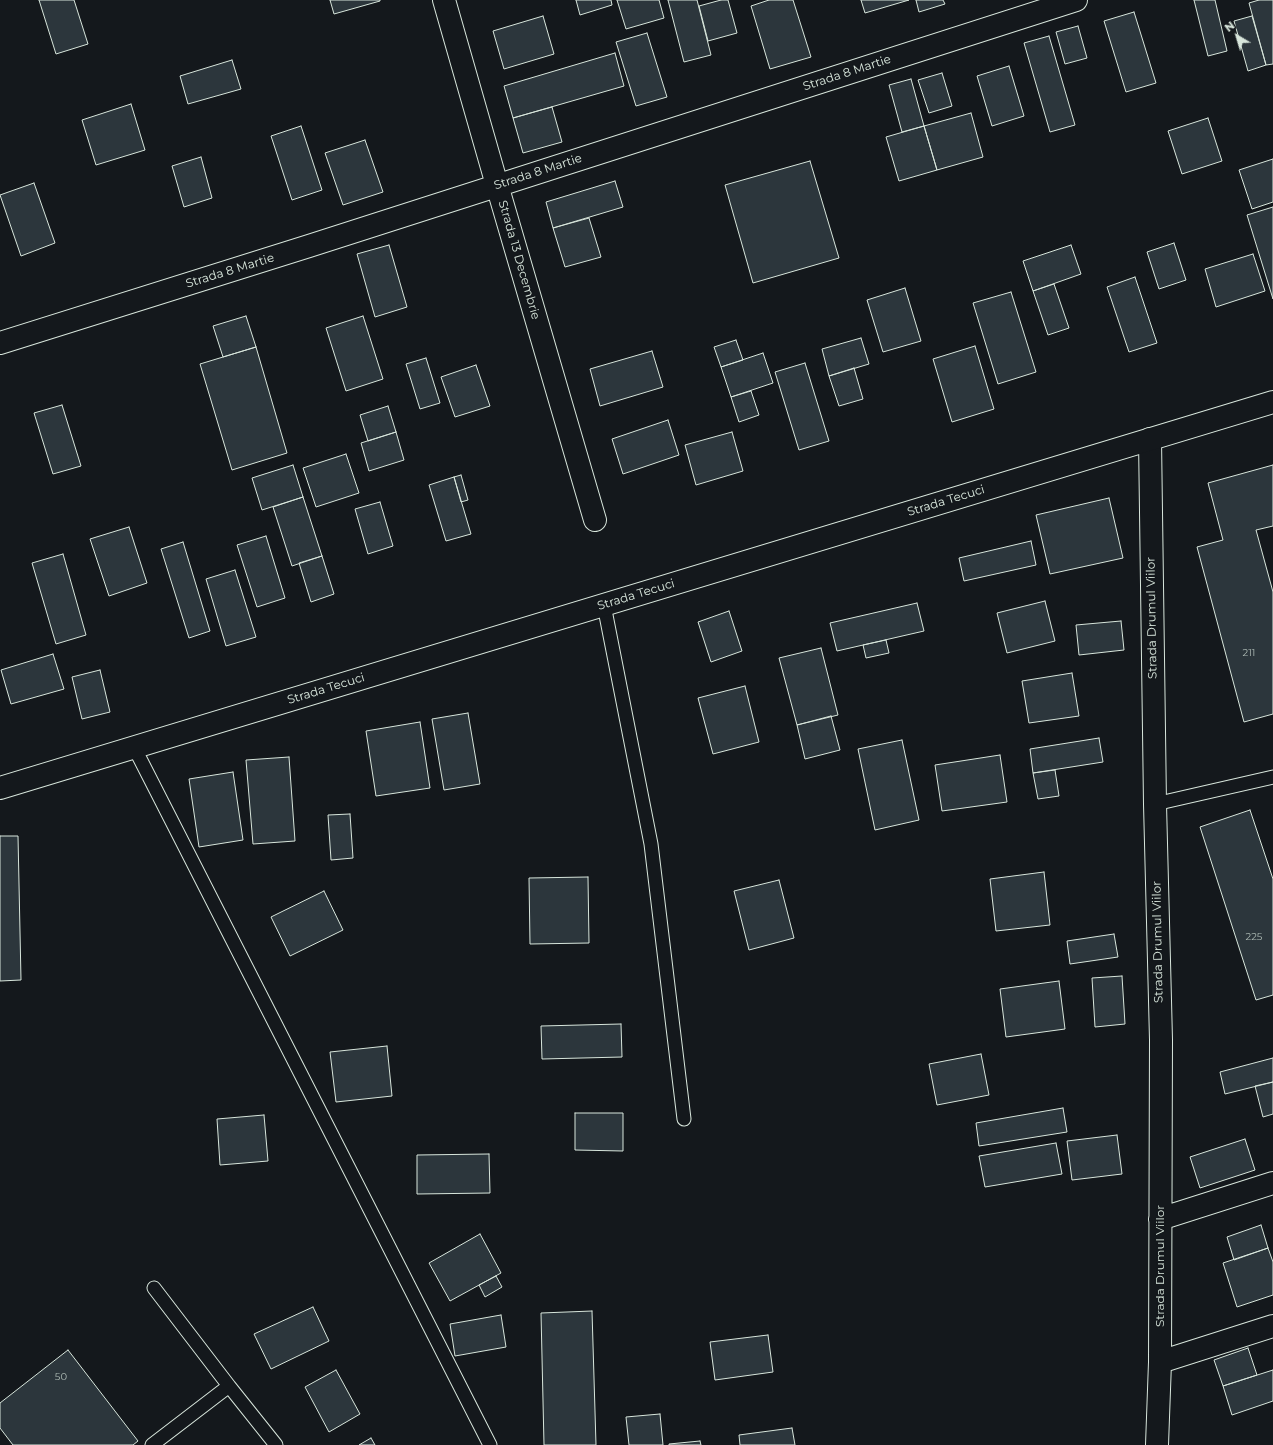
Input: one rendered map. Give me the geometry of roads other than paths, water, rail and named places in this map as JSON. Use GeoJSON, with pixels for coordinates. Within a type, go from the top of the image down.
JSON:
{"type":"FeatureCollection","features":[{"type":"Feature","properties":{"kind":"street","name":"Strada 13 Decembrie"},"geometry":{"type":"LineString","coordinates":[[444,0],[595,520]]}},
{"type":"Feature","properties":{"kind":"street","name":"Strada 8 Martie"},"geometry":{"type":"LineString","coordinates":[[0,343],[1076,0]]}},
{"type":"Feature","properties":{"kind":"street","name":"Strada Tecuci"},"geometry":{"type":"LineString","coordinates":[[0,788],[1273,402]]}},
{"type":"Feature","properties":{"kind":"street","name":"Strada Drumul Viilor"},"geometry":{"type":"LineString","coordinates":[[1150,439],[1155,804],[1161,1040],[1160,1362],[1157,1445]]}},
{"type":"Feature","properties":{"kind":"street"},"geometry":{"type":"LineString","coordinates":[[1160,1219],[1273,1183]]}},
{"type":"Feature","properties":{"kind":"street"},"geometry":{"type":"LineString","coordinates":[[1160,1362],[1273,1326]]}},
{"type":"Feature","properties":{"kind":"lane"},"geometry":{"type":"LineString","coordinates":[[604,605],[650,844],[684,1119]]}},
{"type":"Feature","properties":{"kind":"lane"},"geometry":{"type":"LineString","coordinates":[[134,748],[490,1445]]}},
{"type":"Feature","properties":{"kind":"lane"},"geometry":{"type":"LineString","coordinates":[[1155,804],[1273,777]]}},
{"type":"Feature","properties":{"kind":"lane"},"geometry":{"type":"LineString","coordinates":[[154,1288],[276,1445]]}},
{"type":"Feature","properties":{"kind":"lane"},"geometry":{"type":"LineString","coordinates":[[152,1445],[229,1386]]}}]}
